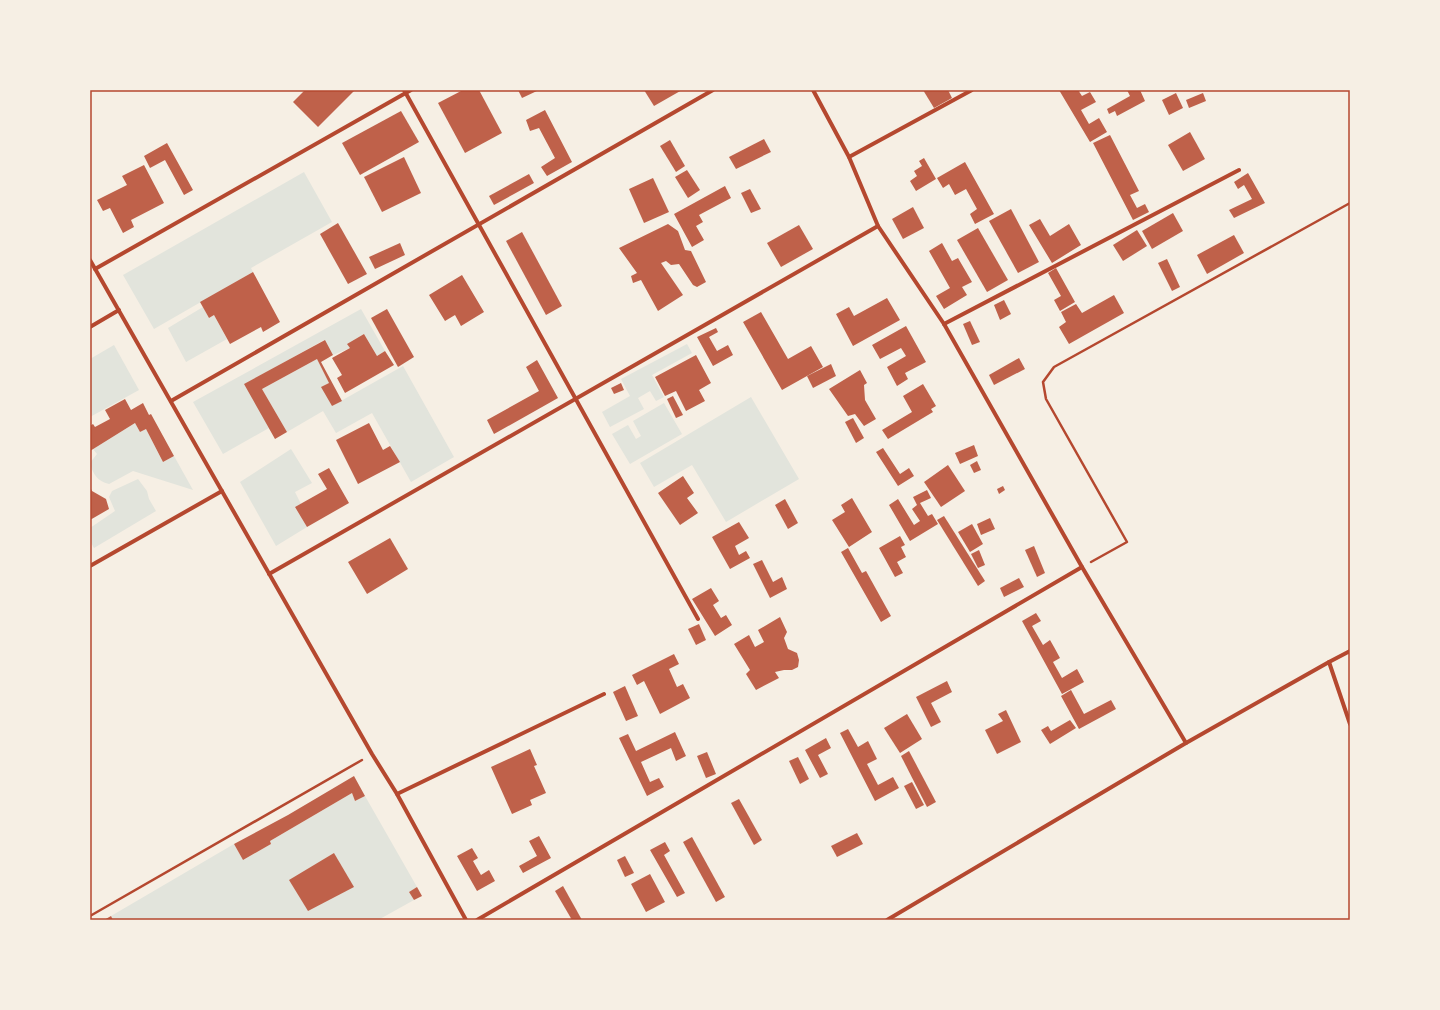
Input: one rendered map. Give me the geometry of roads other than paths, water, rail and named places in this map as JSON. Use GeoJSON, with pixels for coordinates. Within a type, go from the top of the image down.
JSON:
{"type":"FeatureCollection","features":[{"type":"Feature","properties":{"kind":"street"},"geometry":{"type":"LineString","coordinates":[[95,269],[405,92],[411,90]]}},
{"type":"Feature","properties":{"kind":"street"},"geometry":{"type":"LineString","coordinates":[[170,401],[713,90]]}},
{"type":"Feature","properties":{"kind":"street"},"geometry":{"type":"LineString","coordinates":[[813,90],[849,157],[878,226],[944,324],[1082,567],[1186,743]]}},
{"type":"Feature","properties":{"kind":"street"},"geometry":{"type":"LineString","coordinates":[[849,157],[972,90]]}},
{"type":"Feature","properties":{"kind":"street"},"geometry":{"type":"LineString","coordinates":[[405,92],[698,619]]}},
{"type":"Feature","properties":{"kind":"street"},"geometry":{"type":"LineString","coordinates":[[944,324],[1239,170]]}},
{"type":"Feature","properties":{"kind":"street"},"geometry":{"type":"LineString","coordinates":[[269,574],[576,400],[878,226]]}},
{"type":"Feature","properties":{"kind":"street"},"geometry":{"type":"LineString","coordinates":[[90,260],[372,754],[397,794],[466,920]]}},
{"type":"Feature","properties":{"kind":"street"},"geometry":{"type":"LineString","coordinates":[[90,327],[119,310]]}},
{"type":"Feature","properties":{"kind":"street"},"geometry":{"type":"LineString","coordinates":[[90,566],[222,491]]}},
{"type":"Feature","properties":{"kind":"street"},"geometry":{"type":"LineString","coordinates":[[477,920],[1082,567]]}},
{"type":"Feature","properties":{"kind":"street"},"geometry":{"type":"LineString","coordinates":[[887,920],[1186,743],[1350,651]]}},
{"type":"Feature","properties":{"kind":"street"},"geometry":{"type":"LineString","coordinates":[[1329,662],[1350,724]]}},
{"type":"Feature","properties":{"kind":"street"},"geometry":{"type":"LineString","coordinates":[[397,794],[604,694]]}}]}
